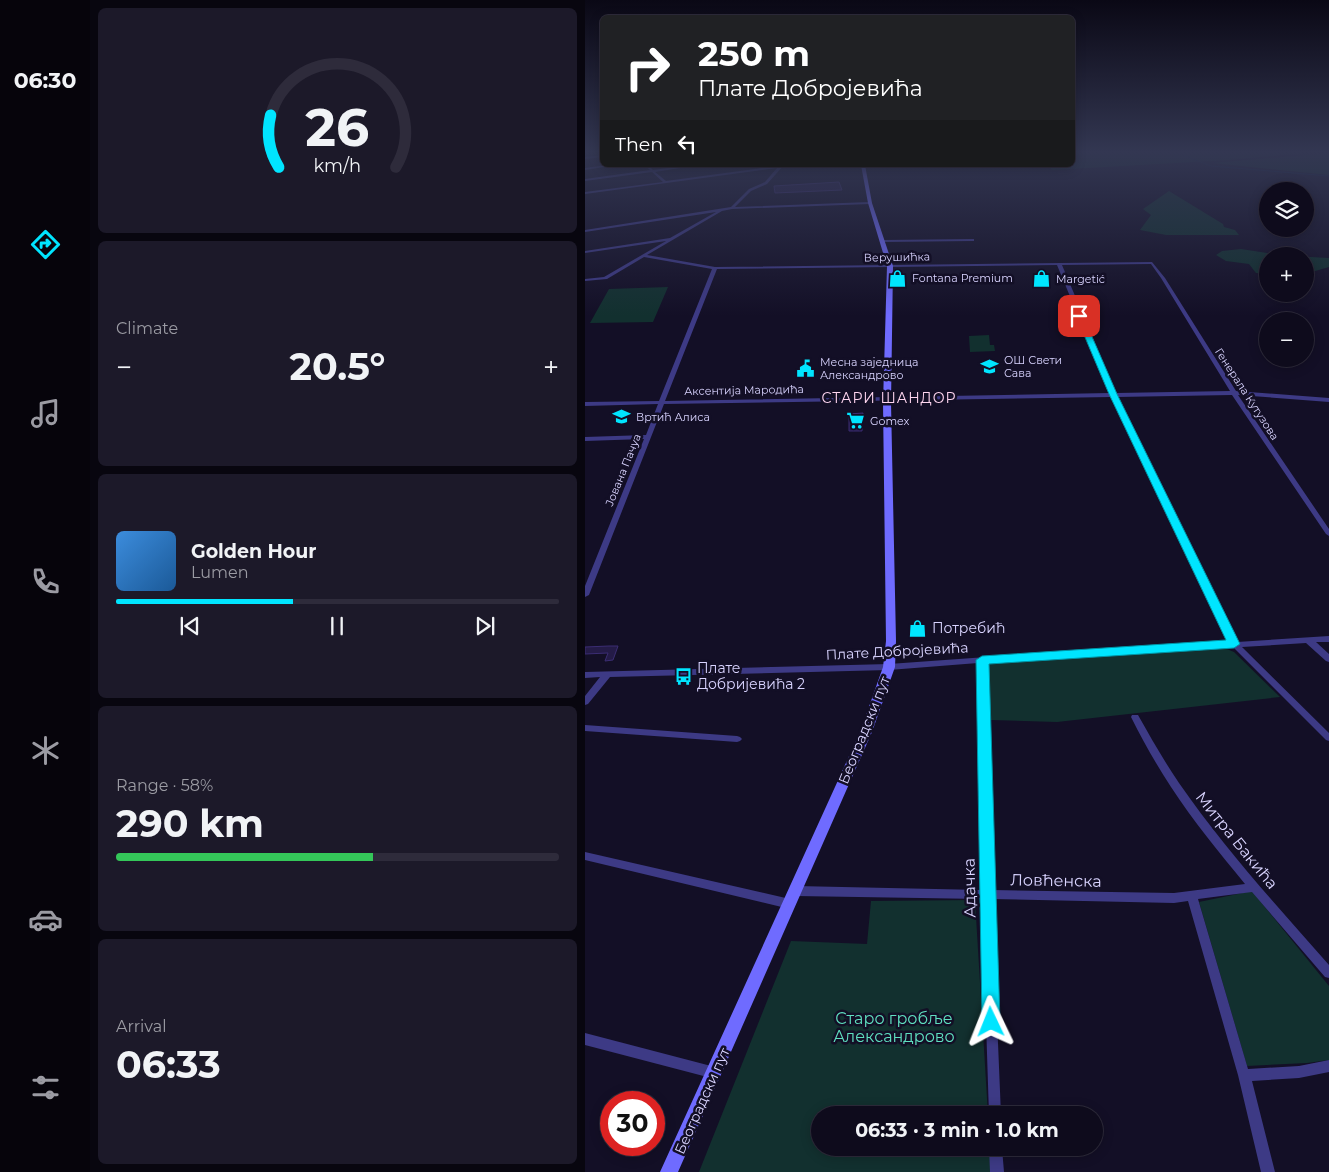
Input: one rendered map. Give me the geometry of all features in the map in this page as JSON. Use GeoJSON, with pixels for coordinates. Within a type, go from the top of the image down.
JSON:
{"type":"FeatureCollection","features":[{"type":"Feature","properties":{"kind":"main road","name":"Београдски пут"},"geometry":{"type":"LineString","coordinates":[[669,1172],[715,1073],[873,714],[889,667],[891,635],[887,397],[890,266],[871,207]]}},
{"type":"Feature","properties":{"kind":"street"},"geometry":{"type":"LineString","coordinates":[[585,230],[723,209],[768,207]]}},
{"type":"Feature","properties":{"kind":"street"},"geometry":{"type":"LineString","coordinates":[[585,280],[605,278],[723,209]]}},
{"type":"Feature","properties":{"kind":"street"},"geometry":{"type":"LineString","coordinates":[[585,252],[674,238]]}},
{"type":"Feature","properties":{"kind":"street"},"geometry":{"type":"LineString","coordinates":[[883,241],[973,240]]}},
{"type":"Feature","properties":{"kind":"street","name":"Верушићка"},"geometry":{"type":"LineString","coordinates":[[644,256],[715,268],[1152,263]]}},
{"type":"Feature","properties":{"kind":"street","name":"Генерала Кутузова"},"geometry":{"type":"LineString","coordinates":[[1152,263],[1233,393],[1329,534]]}},
{"type":"Feature","properties":{"kind":"street"},"geometry":{"type":"LineString","coordinates":[[1059,264],[1113,394],[1234,644],[1329,738]]}},
{"type":"Feature","properties":{"kind":"street","name":"Јована Пачуа"},"geometry":{"type":"LineString","coordinates":[[585,596],[646,437],[663,402],[715,268]]}},
{"type":"Feature","properties":{"kind":"street","name":"Аксентија Мародића"},"geometry":{"type":"LineString","coordinates":[[585,404],[887,397],[1233,393],[1329,400]]}},
{"type":"Feature","properties":{"kind":"street"},"geometry":{"type":"LineString","coordinates":[[585,439],[646,437]]}},
{"type":"Feature","properties":{"kind":"street","name":"Плате Добројевића"},"geometry":{"type":"LineString","coordinates":[[585,675],[889,667],[1329,639]]}},
{"type":"Feature","properties":{"kind":"street"},"geometry":{"type":"LineString","coordinates":[[1308,640],[1329,659]]}},
{"type":"Feature","properties":{"kind":"street","name":"Адачка"},"geometry":{"type":"LineString","coordinates":[[982,660],[987,895],[995,1106]]}},
{"type":"Feature","properties":{"kind":"street"},"geometry":{"type":"LineString","coordinates":[[585,702],[607,675]]}},
{"type":"Feature","properties":{"kind":"street","name":"Митра Бакића"},"geometry":{"type":"LineString","coordinates":[[1135,717],[1148,744],[1179,792],[1255,887],[1329,973]]}},
{"type":"Feature","properties":{"kind":"street"},"geometry":{"type":"LineString","coordinates":[[585,728],[737,739]]}},
{"type":"Feature","properties":{"kind":"street","name":"Ловћенска"},"geometry":{"type":"LineString","coordinates":[[585,856],[793,897],[987,895],[1192,897],[1255,887]]}},
{"type":"Feature","properties":{"kind":"street"},"geometry":{"type":"LineString","coordinates":[[1192,897],[1244,1075],[1268,1172]]}},
{"type":"Feature","properties":{"kind":"street"},"geometry":{"type":"LineString","coordinates":[[585,1039],[715,1073]]}},
{"type":"Feature","properties":{"kind":"street"},"geometry":{"type":"LineString","coordinates":[[1244,1075],[1299,1072],[1329,1066]]}},
{"type":"Feature","properties":{"kind":"street"},"geometry":{"type":"LineString","coordinates":[[996,1156],[997,1172]]}},
{"type":"Feature","properties":{"kind":"green space"},"geometry":{"type":"Polygon","coordinates":[[[1146,207],[1195,207],[1223,224],[1224,227],[1235,230],[1239,235],[1166,235],[1140,230],[1151,215],[1143,209],[1146,207]]]}},
{"type":"Feature","properties":{"kind":"green space"},"geometry":{"type":"Polygon","coordinates":[[[1241,249],[1259,252],[1259,273],[1256,273],[1249,264],[1226,261],[1216,255],[1222,251],[1241,249]]]}},
{"type":"Feature","properties":{"kind":"green space"},"geometry":{"type":"Polygon","coordinates":[[[1314,257],[1329,258],[1329,267],[1314,271],[1314,257]]]}},
{"type":"Feature","properties":{"kind":"green space"},"geometry":{"type":"Polygon","coordinates":[[[668,287],[653,322],[590,323],[609,289],[668,287]]]}},
{"type":"Feature","properties":{"kind":"green space"},"geometry":{"type":"Polygon","coordinates":[[[989,335],[990,345],[994,345],[995,351],[970,352],[969,336],[989,335]]]}},
{"type":"Feature","properties":{"kind":"green space"},"geometry":{"type":"Polygon","coordinates":[[[1222,647],[1234,652],[1280,697],[1057,722],[991,720],[988,664],[1222,647]]]}},
{"type":"Feature","properties":{"kind":"green space"},"geometry":{"type":"Polygon","coordinates":[[[1252,891],[1329,986],[1329,1060],[1247,1066],[1199,902],[1252,891]]]}},
{"type":"Feature","properties":{"kind":"green space","name":"Старо гробље Александрово"},"geometry":{"type":"Polygon","coordinates":[[[975,900],[987,1106],[811,1106],[811,1156],[990,1156],[991,1172],[699,1172],[791,941],[867,944],[871,901],[975,900]]]}},
{"type":"Feature","properties":{"kind":"building","name":"Gomex"},"geometry":{"type":"Polygon","coordinates":[[[863,413],[862,431],[849,431],[849,414],[863,413]]]}},
{"type":"Feature","properties":{"kind":"building"},"geometry":{"type":"Polygon","coordinates":[[[618,646],[613,660],[605,661],[608,653],[585,654],[585,647],[618,646]]]}},
{"type":"Feature","properties":{"kind":"place","name":"Fontana Premium"},"geometry":{"type":"Point","coordinates":[898,278]}},
{"type":"Feature","properties":{"kind":"place","name":"Margetić"},"geometry":{"type":"Point","coordinates":[1042,279]}},
{"type":"Feature","properties":{"kind":"place","name":"ОШ Свети Сава"},"geometry":{"type":"Point","coordinates":[990,366]}},
{"type":"Feature","properties":{"kind":"place","name":"Месна заједница Александрово"},"geometry":{"type":"Point","coordinates":[806,368]}},
{"type":"Feature","properties":{"kind":"place","name":"Вртић Алиса"},"geometry":{"type":"Point","coordinates":[622,417]}},
{"type":"Feature","properties":{"kind":"place","name":"Gomex"},"geometry":{"type":"Point","coordinates":[856,421]}},
{"type":"Feature","properties":{"kind":"place","name":"Потребић"},"geometry":{"type":"Point","coordinates":[918,628]}},
{"type":"Feature","properties":{"kind":"place","name":"Плате Добријевића 2"},"geometry":{"type":"Point","coordinates":[683,676]}},
{"type":"Feature","properties":{"kind":"district","name":"СТАРИ ШАНДОР"},"geometry":{"type":"Point","coordinates":[889,398]}},
{"type":"Feature","properties":{"kind":"route"},"geometry":{"type":"LineString","coordinates":[[991,1022],[982,660],[1234,644],[1113,394],[1079,316]]}}]}
